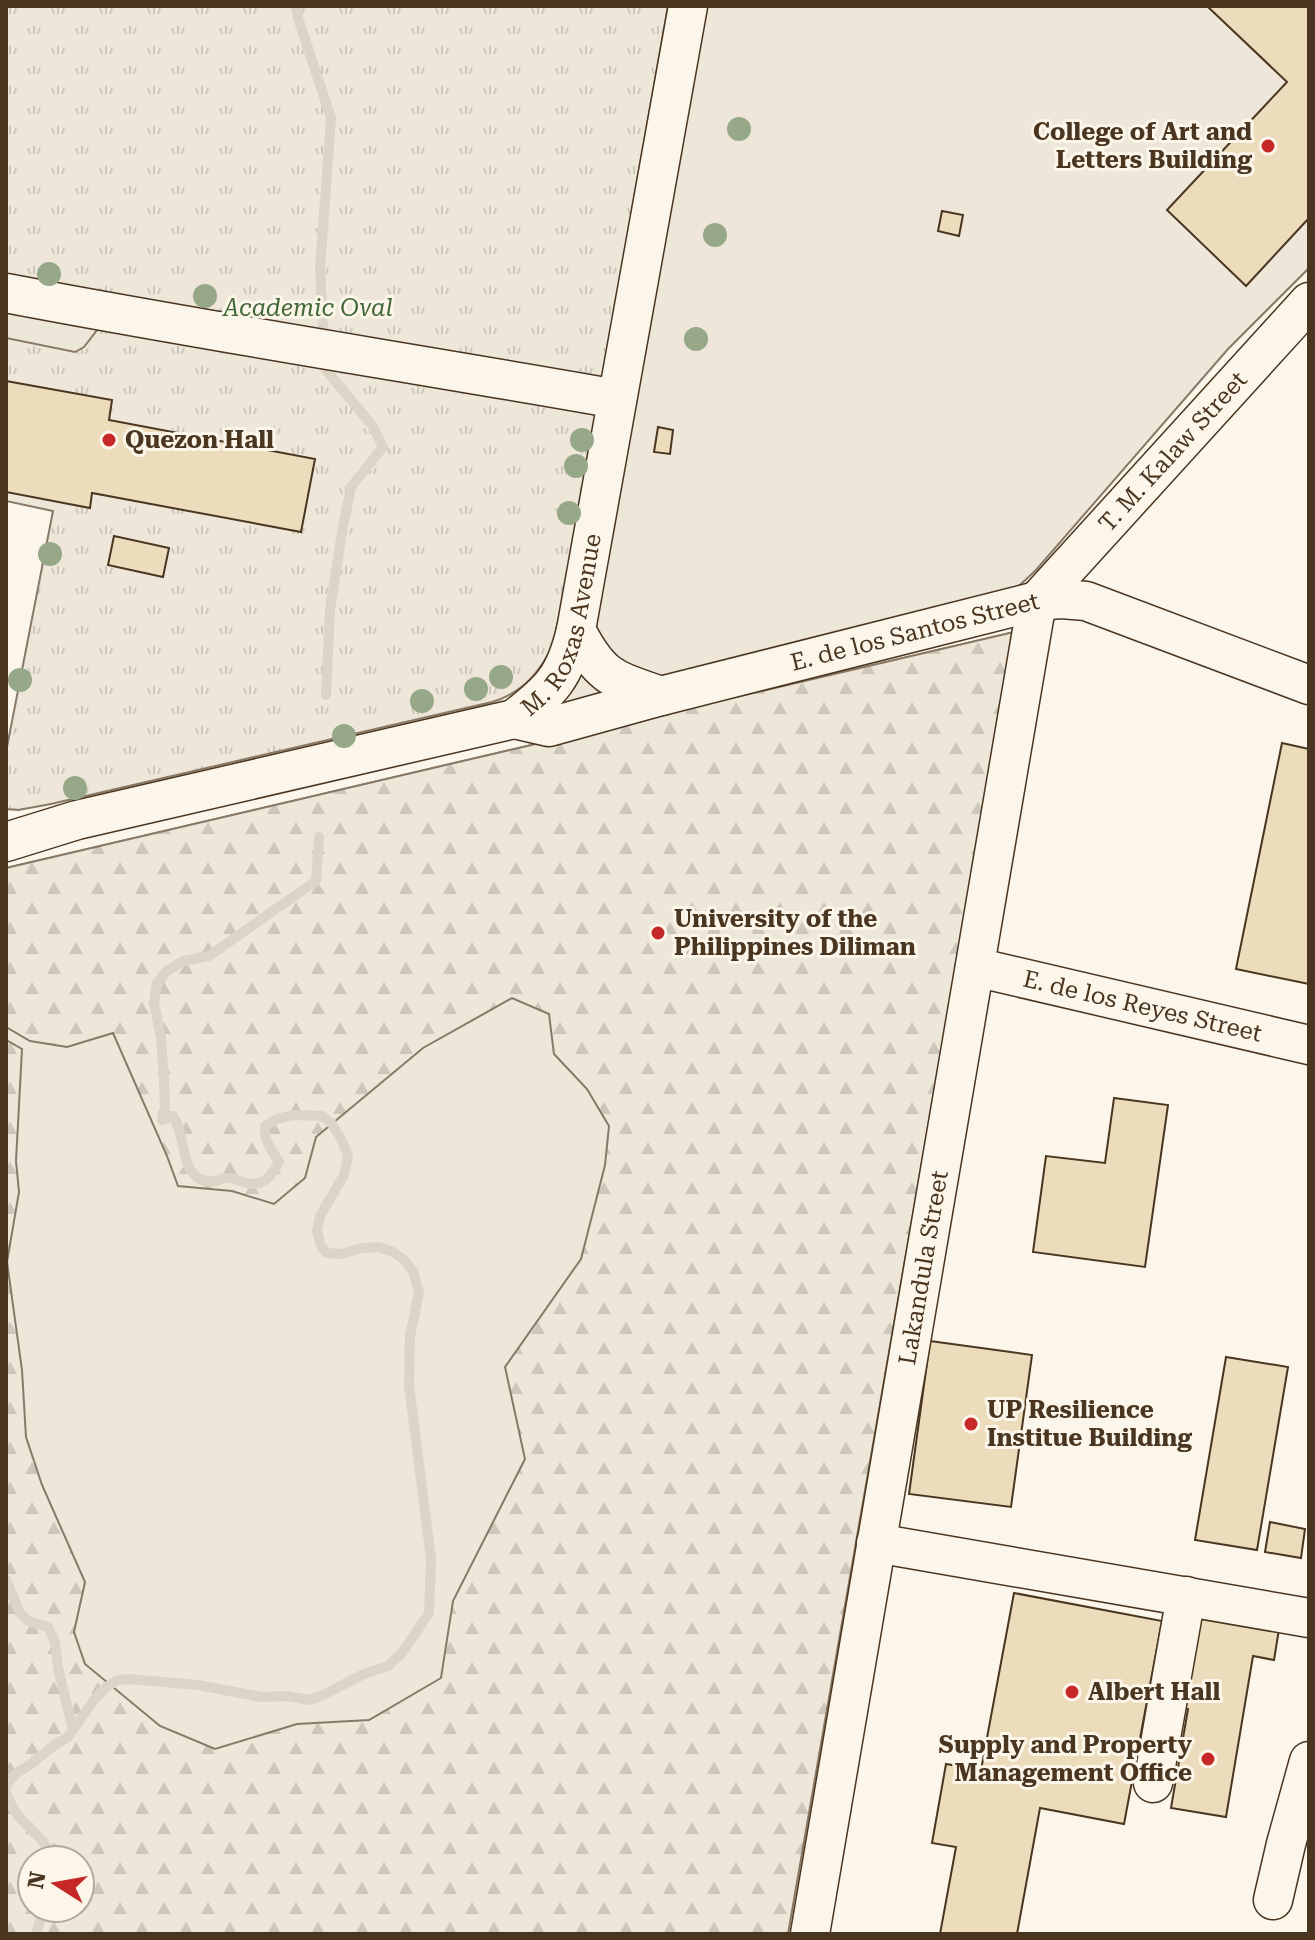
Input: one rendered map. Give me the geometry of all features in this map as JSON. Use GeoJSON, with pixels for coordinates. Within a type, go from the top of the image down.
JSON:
{"type":"FeatureCollection","features":[{"type":"Feature","properties":{"kind":"street","name":"M. Roxas Avenue"},"geometry":{"type":"LineString","coordinates":[[6,842],[77,820],[514,719],[557,681],[567,663],[576,630],[688,6]]}},
{"type":"Feature","properties":{"kind":"street"},"geometry":{"type":"LineString","coordinates":[[6,293],[123,316],[617,399]]}},
{"type":"Feature","properties":{"kind":"street","name":"T. M. Kalaw Street"},"geometry":{"type":"LineString","coordinates":[[1037,601],[1309,302]]}},
{"type":"Feature","properties":{"kind":"street","name":"E. de los Santos Street"},"geometry":{"type":"LineString","coordinates":[[514,719],[549,727],[1037,601],[1061,599],[1086,601],[1309,685]]}},
{"type":"Feature","properties":{"kind":"street","name":"Lakandula Street"},"geometry":{"type":"LineString","coordinates":[[810,1934],[1037,601]]}},
{"type":"Feature","properties":{"kind":"street"},"geometry":{"type":"LineString","coordinates":[[576,630],[598,667],[611,677],[661,696]]}},
{"type":"Feature","properties":{"kind":"street","name":"E. de los Reyes Street"},"geometry":{"type":"LineString","coordinates":[[975,967],[1309,1045]]}},
{"type":"Feature","properties":{"kind":"street"},"geometry":{"type":"LineString","coordinates":[[876,1543],[1309,1618]]}},
{"type":"Feature","properties":{"kind":"street"},"geometry":{"type":"LineString","coordinates":[[1153,1783],[1186,1596]]}},
{"type":"Feature","properties":{"kind":"street"},"geometry":{"type":"LineString","coordinates":[[1273,1900],[1309,1761]]}},
{"type":"Feature","properties":{"kind":"green space","name":"Academic Oval"},"geometry":{"type":"Polygon","coordinates":[[[6,6],[668,6],[556,641],[544,662],[523,686],[492,702],[51,804],[6,809],[6,752],[53,511],[6,501],[6,6]]]}},
{"type":"Feature","properties":{"kind":"green space"},"geometry":{"type":"Polygon","coordinates":[[[696,6],[1309,6],[1309,268],[1228,349],[1036,570],[1007,597],[644,686],[589,647],[696,6]]]}},
{"type":"Feature","properties":{"kind":"green space"},"geometry":{"type":"Polygon","coordinates":[[[1014,632],[783,1934],[6,1934],[6,868],[1014,632]]]}},
{"type":"Feature","properties":{"kind":"green space"},"geometry":{"type":"Polygon","coordinates":[[[1014,632],[788,1934],[6,1934],[6,1040],[22,1049],[16,1161],[19,1192],[7,1262],[22,1370],[26,1437],[42,1485],[85,1582],[74,1632],[85,1664],[160,1726],[215,1749],[297,1724],[369,1720],[441,1678],[453,1601],[525,1459],[505,1367],[581,1259],[605,1165],[609,1126],[587,1089],[554,1054],[549,1014],[512,998],[423,1048],[316,1137],[305,1178],[274,1204],[232,1191],[178,1186],[113,1033],[67,1047],[30,1041],[6,1027],[6,868],[1014,632]]]}},
{"type":"Feature","properties":{"kind":"green space"},"geometry":{"type":"Polygon","coordinates":[[[583,664],[636,692],[560,705],[571,691],[583,664]]]}},
{"type":"Feature","properties":{"kind":"shaded area"},"geometry":{"type":"Polygon","coordinates":[[[6,277],[104,295],[97,330],[84,347],[75,352],[6,338],[6,277]]]}},
{"type":"Feature","properties":{"kind":"building","name":"College of Art and Letters Building"},"geometry":{"type":"Polygon","coordinates":[[[1207,6],[1309,6],[1309,218],[1246,286],[1167,210],[1287,82],[1207,6]]]}},
{"type":"Feature","properties":{"kind":"building"},"geometry":{"type":"Polygon","coordinates":[[[942,211],[963,215],[959,236],[938,231],[942,211]]]}},
{"type":"Feature","properties":{"kind":"building","name":"Quezon Hall"},"geometry":{"type":"Polygon","coordinates":[[[6,381],[112,400],[109,420],[315,459],[301,532],[92,493],[90,508],[6,492],[6,381]]]}},
{"type":"Feature","properties":{"kind":"building"},"geometry":{"type":"Polygon","coordinates":[[[658,427],[673,430],[670,454],[654,452],[658,427]]]}},
{"type":"Feature","properties":{"kind":"building"},"geometry":{"type":"Polygon","coordinates":[[[114,536],[169,548],[163,577],[108,565],[114,536]]]}},
{"type":"Feature","properties":{"kind":"building"},"geometry":{"type":"Polygon","coordinates":[[[1282,743],[1309,749],[1309,984],[1236,969],[1282,743]]]}},
{"type":"Feature","properties":{"kind":"building"},"geometry":{"type":"Polygon","coordinates":[[[1114,1098],[1168,1105],[1145,1267],[1033,1252],[1046,1156],[1105,1163],[1114,1098]]]}},
{"type":"Feature","properties":{"kind":"building","name":"UP Resilience Institue Building"},"geometry":{"type":"Polygon","coordinates":[[[930,1341],[1032,1355],[1011,1507],[909,1494],[930,1341]]]}},
{"type":"Feature","properties":{"kind":"building"},"geometry":{"type":"Polygon","coordinates":[[[1226,1357],[1288,1367],[1257,1550],[1195,1540],[1226,1357]]]}},
{"type":"Feature","properties":{"kind":"building"},"geometry":{"type":"Polygon","coordinates":[[[1270,1522],[1305,1529],[1301,1558],[1265,1552],[1270,1522]]]}},
{"type":"Feature","properties":{"kind":"building","name":"Albert Hall"},"geometry":{"type":"Polygon","coordinates":[[[1014,1593],[1162,1621],[1124,1824],[1040,1808],[1017,1934],[940,1934],[956,1847],[932,1843],[946,1764],[981,1770],[1014,1593]]]}},
{"type":"Feature","properties":{"kind":"building","name":"Supply and Property Management Office"},"geometry":{"type":"Polygon","coordinates":[[[1187,1608],[1280,1623],[1274,1660],[1253,1656],[1226,1817],[1171,1808],[1188,1709],[1171,1706],[1187,1608]]]}},
{"type":"Feature","properties":{"kind":"waterway"},"geometry":{"type":"LineString","coordinates":[[297,6],[298,18],[331,118],[320,269],[324,342]]}},
{"type":"Feature","properties":{"kind":"waterway"},"geometry":{"type":"LineString","coordinates":[[325,358],[326,370],[372,425],[383,447],[351,487],[330,610],[326,695]]}},
{"type":"Feature","properties":{"kind":"waterway"},"geometry":{"type":"LineString","coordinates":[[6,1787],[18,1772],[68,1737],[94,1700],[118,1680],[198,1685],[261,1697],[286,1696],[310,1700],[388,1666],[402,1653],[429,1613],[431,1558],[409,1386],[410,1336],[419,1292],[413,1271],[403,1259],[379,1247],[341,1254],[327,1253],[321,1246],[317,1232],[320,1216],[344,1175],[348,1155],[332,1124],[322,1116],[293,1115],[265,1126],[267,1140],[279,1162],[266,1179],[255,1184],[226,1178],[212,1181],[198,1178],[187,1163],[173,1116],[162,1120],[165,1108],[161,1037],[154,1003],[157,983],[167,971],[183,961],[209,956],[316,881],[319,837]]}},
{"type":"Feature","properties":{"kind":"waterway"},"geometry":{"type":"LineString","coordinates":[[6,1580],[20,1613],[28,1621],[48,1627],[55,1642],[73,1730]]}},
{"type":"Feature","properties":{"kind":"waterway"},"geometry":{"type":"LineString","coordinates":[[6,1793],[19,1817],[44,1844]]}},
{"type":"Feature","properties":{"kind":"waterway"},"geometry":{"type":"LineString","coordinates":[[36,1934],[39,1924]]}},
{"type":"Feature","properties":{"kind":"place","name":"College of Art and Letters Building"},"geometry":{"type":"Point","coordinates":[1268,146]}},
{"type":"Feature","properties":{"kind":"place","name":"Quezon Hall"},"geometry":{"type":"Point","coordinates":[109,440]}},
{"type":"Feature","properties":{"kind":"place","name":"University of the Philippines Diliman"},"geometry":{"type":"Point","coordinates":[658,933]}},
{"type":"Feature","properties":{"kind":"place","name":"UP Resilience Institue Building"},"geometry":{"type":"Point","coordinates":[971,1424]}},
{"type":"Feature","properties":{"kind":"place","name":"Albert Hall"},"geometry":{"type":"Point","coordinates":[1072,1692]}},
{"type":"Feature","properties":{"kind":"place","name":"Supply and Property Management Office"},"geometry":{"type":"Point","coordinates":[1208,1759]}}]}
